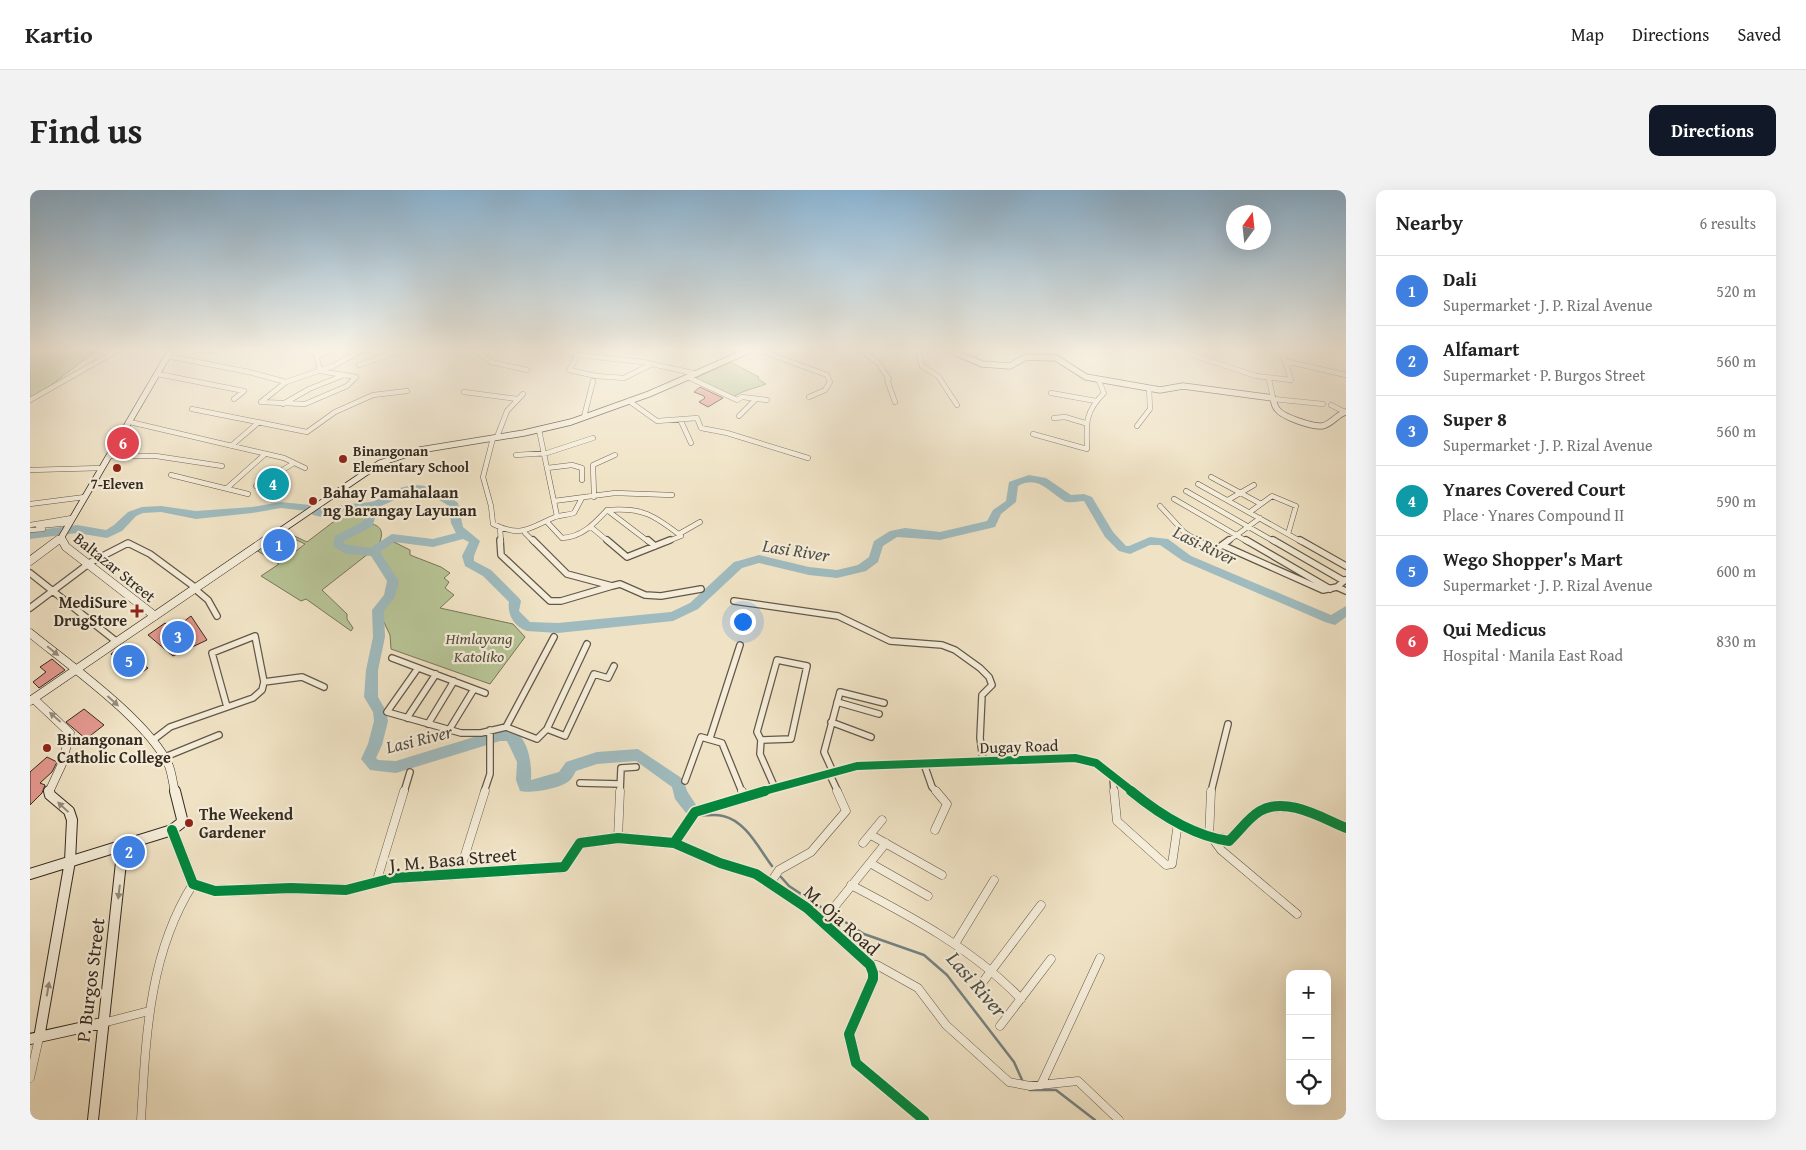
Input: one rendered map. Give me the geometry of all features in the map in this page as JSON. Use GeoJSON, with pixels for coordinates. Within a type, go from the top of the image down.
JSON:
{"type":"FeatureCollection","features":[{"type":"Feature","properties":{"kind":"street"},"geometry":{"type":"LineString","coordinates":[[30,400],[42,393]]}},
{"type":"Feature","properties":{"kind":"street"},"geometry":{"type":"LineString","coordinates":[[30,561],[67,528],[147,393]]}},
{"type":"Feature","properties":{"kind":"street"},"geometry":{"type":"LineString","coordinates":[[234,399],[241,393]]}},
{"type":"Feature","properties":{"kind":"street"},"geometry":{"type":"LineString","coordinates":[[272,393],[261,402],[305,404],[330,393]]}},
{"type":"Feature","properties":{"kind":"street"},"geometry":{"type":"LineString","coordinates":[[283,404],[301,393]]}},
{"type":"Feature","properties":{"kind":"street"},"geometry":{"type":"LineString","coordinates":[[192,409],[306,432],[336,412],[373,395],[387,393]]}},
{"type":"Feature","properties":{"kind":"street"},"geometry":{"type":"LineString","coordinates":[[488,393],[518,400]]}},
{"type":"Feature","properties":{"kind":"street"},"geometry":{"type":"LineString","coordinates":[[584,417],[590,393]]}},
{"type":"Feature","properties":{"kind":"street"},"geometry":{"type":"LineString","coordinates":[[30,1078],[35,1038],[70,861],[71,815],[50,795],[49,790],[62,764],[70,731],[31,699],[311,509],[376,466],[392,458],[420,450],[539,430],[584,417],[649,393]]}},
{"type":"Feature","properties":{"kind":"street"},"geometry":{"type":"LineString","coordinates":[[723,393],[737,400],[742,397],[767,400]]}},
{"type":"Feature","properties":{"kind":"street"},"geometry":{"type":"LineString","coordinates":[[809,397],[817,393]]}},
{"type":"Feature","properties":{"kind":"street"},"geometry":{"type":"LineString","coordinates":[[892,393],[895,402]]}},
{"type":"Feature","properties":{"kind":"street"},"geometry":{"type":"LineString","coordinates":[[949,393],[957,405]]}},
{"type":"Feature","properties":{"kind":"street"},"geometry":{"type":"LineString","coordinates":[[1053,393],[1096,401]]}},
{"type":"Feature","properties":{"kind":"street"},"geometry":{"type":"LineString","coordinates":[[1033,434],[1087,449],[1085,423],[1091,406],[1104,393]]}},
{"type":"Feature","properties":{"kind":"street"},"geometry":{"type":"LineString","coordinates":[[1137,426],[1150,409],[1149,393]]}},
{"type":"Feature","properties":{"kind":"street"},"geometry":{"type":"LineString","coordinates":[[1238,393],[1323,404]]}},
{"type":"Feature","properties":{"kind":"street"},"geometry":{"type":"LineString","coordinates":[[1272,393],[1279,412],[1314,426],[1329,424],[1340,413],[1346,412]]}},
{"type":"Feature","properties":{"kind":"street"},"geometry":{"type":"LineString","coordinates":[[523,394],[507,411],[495,438],[483,477],[491,506],[493,524],[500,528],[525,533],[567,574],[612,586]]}},
{"type":"Feature","properties":{"kind":"street"},"geometry":{"type":"LineString","coordinates":[[739,416],[756,398]]}},
{"type":"Feature","properties":{"kind":"street"},"geometry":{"type":"LineString","coordinates":[[629,401],[657,420],[698,418],[701,428],[727,433],[808,458]]}},
{"type":"Feature","properties":{"kind":"street"},"geometry":{"type":"LineString","coordinates":[[1331,404],[1346,412]]}},
{"type":"Feature","properties":{"kind":"street"},"geometry":{"type":"LineString","coordinates":[[1054,418],[1065,417],[1085,423]]}},
{"type":"Feature","properties":{"kind":"street"},"geometry":{"type":"LineString","coordinates":[[680,419],[691,443]]}},
{"type":"Feature","properties":{"kind":"street"},"geometry":{"type":"LineString","coordinates":[[130,422],[264,454],[305,468]]}},
{"type":"Feature","properties":{"kind":"street"},"geometry":{"type":"LineString","coordinates":[[231,446],[259,422]]}},
{"type":"Feature","properties":{"kind":"street"},"geometry":{"type":"LineString","coordinates":[[539,430],[547,453],[547,468],[557,516]]}},
{"type":"Feature","properties":{"kind":"street"},"geometry":{"type":"LineString","coordinates":[[516,455],[547,453],[594,438]]}},
{"type":"Feature","properties":{"kind":"street"},"geometry":{"type":"LineString","coordinates":[[227,488],[264,454]]}},
{"type":"Feature","properties":{"kind":"street"},"geometry":{"type":"LineString","coordinates":[[110,456],[156,456],[222,466]]}},
{"type":"Feature","properties":{"kind":"street"},"geometry":{"type":"LineString","coordinates":[[594,497],[593,465],[615,456]]}},
{"type":"Feature","properties":{"kind":"street"},"geometry":{"type":"LineString","coordinates":[[256,486],[294,463]]}},
{"type":"Feature","properties":{"kind":"street"},"geometry":{"type":"LineString","coordinates":[[547,468],[572,465],[582,468],[582,480]]}},
{"type":"Feature","properties":{"kind":"street"},"geometry":{"type":"LineString","coordinates":[[30,470],[102,468]]}},
{"type":"Feature","properties":{"kind":"street"},"geometry":{"type":"LineString","coordinates":[[171,475],[248,494]]}},
{"type":"Feature","properties":{"kind":"street"},"geometry":{"type":"LineString","coordinates":[[1211,477],[1261,504]]}},
{"type":"Feature","properties":{"kind":"street"},"geometry":{"type":"LineString","coordinates":[[1198,484],[1346,566]]}},
{"type":"Feature","properties":{"kind":"street"},"geometry":{"type":"LineString","coordinates":[[1228,500],[1254,485]]}},
{"type":"Feature","properties":{"kind":"street"},"geometry":{"type":"LineString","coordinates":[[1186,491],[1345,580],[1337,587],[1323,590],[1222,545]]}},
{"type":"Feature","properties":{"kind":"street"},"geometry":{"type":"LineString","coordinates":[[554,501],[616,493],[672,495]]}},
{"type":"Feature","properties":{"kind":"street"},"geometry":{"type":"LineString","coordinates":[[1250,512],[1272,496],[1296,506],[1288,534]]}},
{"type":"Feature","properties":{"kind":"street"},"geometry":{"type":"LineString","coordinates":[[30,504],[85,497]]}},
{"type":"Feature","properties":{"kind":"street"},"geometry":{"type":"LineString","coordinates":[[525,533],[548,523],[557,516],[566,516],[574,513],[578,509],[582,498]]}},
{"type":"Feature","properties":{"kind":"street"},"geometry":{"type":"LineString","coordinates":[[1174,499],[1330,589]]}},
{"type":"Feature","properties":{"kind":"street"},"geometry":{"type":"LineString","coordinates":[[1160,506],[1184,532],[1214,551],[1260,518]]}},
{"type":"Feature","properties":{"kind":"street"},"geometry":{"type":"LineString","coordinates":[[548,523],[562,538],[572,539],[591,527],[606,510],[632,507],[653,513],[682,536],[627,557],[591,527]]}},
{"type":"Feature","properties":{"kind":"street"},"geometry":{"type":"LineString","coordinates":[[606,510],[655,546]]}},
{"type":"Feature","properties":{"kind":"street"},"geometry":{"type":"LineString","coordinates":[[679,534],[700,522]]}},
{"type":"Feature","properties":{"kind":"street"},"geometry":{"type":"LineString","coordinates":[[30,526],[67,528]]}},
{"type":"Feature","properties":{"kind":"street","name":"Baltazar Street"},"geometry":{"type":"LineString","coordinates":[[67,528],[64,545],[154,616]]}},
{"type":"Feature","properties":{"kind":"street"},"geometry":{"type":"LineString","coordinates":[[500,528],[501,555],[550,601],[561,601],[620,584],[645,595],[660,596],[701,589]]}},
{"type":"Feature","properties":{"kind":"street"},"geometry":{"type":"LineString","coordinates":[[30,530],[46,529]]}},
{"type":"Feature","properties":{"kind":"street"},"geometry":{"type":"LineString","coordinates":[[30,608],[90,564],[117,547],[128,543],[150,554],[195,589],[208,600],[217,616]]}},
{"type":"Feature","properties":{"kind":"street"},"geometry":{"type":"LineString","coordinates":[[30,572],[117,642]]}},
{"type":"Feature","properties":{"kind":"street"},"geometry":{"type":"LineString","coordinates":[[1337,587],[1346,591]]}},
{"type":"Feature","properties":{"kind":"street"},"geometry":{"type":"LineString","coordinates":[[734,601],[838,616],[890,641],[942,645],[964,656],[989,677],[992,685],[982,695],[980,738],[983,760]]}},
{"type":"Feature","properties":{"kind":"street"},"geometry":{"type":"LineString","coordinates":[[30,633],[112,700],[153,740],[165,758],[178,795],[182,815],[181,823],[172,830],[30,874]]}},
{"type":"Feature","properties":{"kind":"street"},"geometry":{"type":"LineString","coordinates":[[153,740],[170,727],[253,698],[262,690],[264,682],[255,636],[212,653],[227,707]]}},
{"type":"Feature","properties":{"kind":"street"},"geometry":{"type":"LineString","coordinates":[[506,727],[554,637]]}},
{"type":"Feature","properties":{"kind":"street"},"geometry":{"type":"LineString","coordinates":[[418,668],[387,712],[449,730],[482,733],[506,727],[537,739],[547,729],[587,644]]}},
{"type":"Feature","properties":{"kind":"street"},"geometry":{"type":"LineString","coordinates":[[710,738],[740,645]]}},
{"type":"Feature","properties":{"kind":"street"},"geometry":{"type":"LineString","coordinates":[[392,658],[485,693]]}},
{"type":"Feature","properties":{"kind":"street"},"geometry":{"type":"LineString","coordinates":[[761,740],[791,739],[807,666],[777,660],[757,732],[761,740],[760,754],[775,788]]}},
{"type":"Feature","properties":{"kind":"street"},"geometry":{"type":"LineString","coordinates":[[547,729],[564,736],[594,674],[608,678],[614,666]]}},
{"type":"Feature","properties":{"kind":"street"},"geometry":{"type":"LineString","coordinates":[[407,718],[436,674]]}},
{"type":"Feature","properties":{"kind":"street"},"geometry":{"type":"LineString","coordinates":[[264,682],[302,677],[324,687]]}},
{"type":"Feature","properties":{"kind":"street"},"geometry":{"type":"LineString","coordinates":[[428,724],[454,681]]}},
{"type":"Feature","properties":{"kind":"street"},"geometry":{"type":"LineString","coordinates":[[449,730],[474,689]]}},
{"type":"Feature","properties":{"kind":"street"},"geometry":{"type":"LineString","coordinates":[[771,882],[780,870],[811,852],[846,810],[824,752],[840,692],[884,703]]}},
{"type":"Feature","properties":{"kind":"street"},"geometry":{"type":"LineString","coordinates":[[837,702],[879,714]]}},
{"type":"Feature","properties":{"kind":"street"},"geometry":{"type":"LineString","coordinates":[[832,722],[872,737]]}},
{"type":"Feature","properties":{"kind":"street"},"geometry":{"type":"LineString","coordinates":[[1228,724],[1212,784],[1211,839],[1221,850],[1297,914]]}},
{"type":"Feature","properties":{"kind":"street"},"geometry":{"type":"LineString","coordinates":[[459,874],[490,774],[490,732]]}},
{"type":"Feature","properties":{"kind":"street"},"geometry":{"type":"LineString","coordinates":[[165,758],[219,735]]}},
{"type":"Feature","properties":{"kind":"street"},"geometry":{"type":"LineString","coordinates":[[685,780],[701,737],[710,738],[722,743],[744,797]]}},
{"type":"Feature","properties":{"kind":"street","name":"Dugay Road"},"geometry":{"type":"LineString","coordinates":[[674,843],[694,813],[775,788],[857,766],[983,760],[1085,758],[1096,763],[1146,803],[1211,839]]}},
{"type":"Feature","properties":{"kind":"street"},"geometry":{"type":"LineString","coordinates":[[924,764],[932,787],[947,804],[942,809],[940,824],[935,830]]}},
{"type":"Feature","properties":{"kind":"street"},"geometry":{"type":"LineString","coordinates":[[618,838],[621,768],[636,767]]}},
{"type":"Feature","properties":{"kind":"street"},"geometry":{"type":"LineString","coordinates":[[376,883],[384,847],[395,823],[410,772]]}},
{"type":"Feature","properties":{"kind":"street"},"geometry":{"type":"LineString","coordinates":[[1114,777],[1117,821],[1166,864],[1172,864],[1179,822]]}},
{"type":"Feature","properties":{"kind":"street"},"geometry":{"type":"LineString","coordinates":[[580,783],[620,784]]}},
{"type":"Feature","properties":{"kind":"street"},"geometry":{"type":"LineString","coordinates":[[1211,839],[1229,841],[1262,809],[1274,806],[1299,810],[1346,828]]}},
{"type":"Feature","properties":{"kind":"street"},"geometry":{"type":"LineString","coordinates":[[863,843],[882,820]]}},
{"type":"Feature","properties":{"kind":"street"},"geometry":{"type":"LineString","coordinates":[[141,1120],[149,1010],[168,933],[186,893],[193,884],[172,830]]}},
{"type":"Feature","properties":{"kind":"street"},"geometry":{"type":"LineString","coordinates":[[870,835],[942,875]]}},
{"type":"Feature","properties":{"kind":"street","name":"J. M. Basa Street"},"geometry":{"type":"LineString","coordinates":[[193,884],[215,892],[291,888],[346,890],[393,878],[564,867],[580,843],[618,838],[674,843]]}},
{"type":"Feature","properties":{"kind":"street","name":"M. Oja Road"},"geometry":{"type":"LineString","coordinates":[[674,843],[771,882],[823,921],[870,964],[873,979],[849,1034],[851,1049],[856,1063],[924,1120]]}},
{"type":"Feature","properties":{"kind":"street"},"geometry":{"type":"LineString","coordinates":[[823,921],[886,843]]}},
{"type":"Feature","properties":{"kind":"street","name":"P. Burgos Street"},"geometry":{"type":"LineString","coordinates":[[93,1120],[102,1023],[124,844]]}},
{"type":"Feature","properties":{"kind":"street"},"geometry":{"type":"LineString","coordinates":[[870,863],[928,896]]}},
{"type":"Feature","properties":{"kind":"street"},"geometry":{"type":"LineString","coordinates":[[955,944],[994,880]]}},
{"type":"Feature","properties":{"kind":"street"},"geometry":{"type":"LineString","coordinates":[[851,885],[918,921],[955,944],[1009,984],[1021,999]]}},
{"type":"Feature","properties":{"kind":"street"},"geometry":{"type":"LineString","coordinates":[[979,987],[1041,905]]}},
{"type":"Feature","properties":{"kind":"street"},"geometry":{"type":"LineString","coordinates":[[1041,1085],[1100,958]]}},
{"type":"Feature","properties":{"kind":"street"},"geometry":{"type":"LineString","coordinates":[[1000,1026],[1051,959]]}},
{"type":"Feature","properties":{"kind":"street"},"geometry":{"type":"LineString","coordinates":[[870,964],[877,965],[918,988],[946,1025],[981,1054],[1009,1082],[1030,1086],[1078,1081],[1120,1120]]}},
{"type":"Feature","properties":{"kind":"street"},"geometry":{"type":"LineString","coordinates":[[35,1038],[149,1010]]}},
{"type":"Feature","properties":{"kind":"green space"},"geometry":{"type":"Polygon","coordinates":[[[30,393],[38,393],[30,398],[30,393]]]}},
{"type":"Feature","properties":{"kind":"green space"},"geometry":{"type":"Polygon","coordinates":[[[723,393],[739,393],[732,398],[723,393]]]}},
{"type":"Feature","properties":{"kind":"green space","name":"Himlayang Katoliko"},"geometry":{"type":"Polygon","coordinates":[[[356,510],[365,512],[367,516],[365,523],[378,526],[381,531],[379,544],[384,545],[390,540],[410,550],[410,555],[441,567],[450,573],[444,578],[449,582],[445,588],[454,595],[440,608],[513,624],[525,637],[490,684],[391,649],[390,635],[381,616],[394,580],[378,552],[373,550],[322,590],[347,614],[347,619],[353,628],[351,631],[306,599],[301,601],[261,576],[279,564],[256,550],[260,548],[282,562],[305,544],[284,534],[286,532],[307,542],[345,513],[356,510]]]}},
{"type":"Feature","properties":{"kind":"building"},"geometry":{"type":"Polygon","coordinates":[[[698,393],[713,393],[723,398],[708,407],[699,402],[705,398],[698,393]]]}},
{"type":"Feature","properties":{"kind":"building"},"geometry":{"type":"Polygon","coordinates":[[[279,477],[288,480],[270,493],[260,488],[279,477]]]}},
{"type":"Feature","properties":{"kind":"building"},"geometry":{"type":"Polygon","coordinates":[[[191,616],[207,640],[173,656],[148,635],[165,623],[174,629],[191,616]]]}},
{"type":"Feature","properties":{"kind":"building"},"geometry":{"type":"Polygon","coordinates":[[[119,648],[148,668],[140,674],[111,654],[119,648]]]}},
{"type":"Feature","properties":{"kind":"building"},"geometry":{"type":"Polygon","coordinates":[[[52,659],[65,670],[39,688],[33,682],[46,672],[40,667],[52,659]]]}},
{"type":"Feature","properties":{"kind":"building"},"geometry":{"type":"Polygon","coordinates":[[[84,709],[104,725],[86,739],[66,722],[84,709]]]}},
{"type":"Feature","properties":{"kind":"building"},"geometry":{"type":"Polygon","coordinates":[[[47,757],[57,762],[52,772],[40,783],[45,785],[42,793],[30,805],[30,772],[47,757]]]}},
{"type":"Feature","properties":{"kind":"waterway","name":"Lasi River"},"geometry":{"type":"LineString","coordinates":[[372,506],[395,494],[414,488],[432,490],[454,505],[456,523],[460,531],[475,541],[468,556],[469,563],[487,573],[515,601],[513,612],[527,626],[558,628],[673,616],[694,606],[738,565],[759,559],[809,571],[837,574],[862,568],[874,559],[878,544],[899,532],[940,536],[991,524],[997,512],[1011,502],[1013,484],[1029,478],[1036,478],[1049,484],[1069,499],[1084,497],[1088,499],[1109,534],[1123,548],[1130,550],[1150,541],[1164,542],[1187,558],[1329,619],[1335,620],[1346,610]]}},
{"type":"Feature","properties":{"kind":"waterway","name":"Lasi River"},"geometry":{"type":"LineString","coordinates":[[30,535],[77,529],[107,534],[118,528],[132,514],[142,510],[161,509],[196,515],[252,510],[281,505],[310,508],[317,513],[326,514],[345,507],[372,506]]}},
{"type":"Feature","properties":{"kind":"waterway","name":"Lasi River"},"geometry":{"type":"LineString","coordinates":[[372,506],[369,523],[339,539],[339,546],[346,550],[372,552]]}},
{"type":"Feature","properties":{"kind":"waterway"},"geometry":{"type":"LineString","coordinates":[[372,552],[392,538],[433,543],[463,535]]}},
{"type":"Feature","properties":{"kind":"waterway","name":"Lasi River"},"geometry":{"type":"LineString","coordinates":[[372,552],[393,581],[389,597],[378,610],[379,637],[372,670],[371,697],[379,711],[381,721],[375,745],[368,759],[375,766],[396,767],[500,735],[511,736],[523,758],[525,769],[523,780],[525,786],[535,786],[564,777],[571,766],[597,758],[638,755],[678,784],[680,794],[691,808]]}},
{"type":"Feature","properties":{"kind":"waterway","name":"Lasi River"},"geometry":{"type":"LineString","coordinates":[[699,815],[723,816],[739,824],[751,836],[772,866]]}},
{"type":"Feature","properties":{"kind":"waterway","name":"Lasi River"},"geometry":{"type":"LineString","coordinates":[[781,877],[789,886],[827,911]]}},
{"type":"Feature","properties":{"kind":"waterway","name":"Lasi River"},"geometry":{"type":"LineString","coordinates":[[831,913],[864,934],[924,955],[947,975],[1014,1062],[1023,1082]]}},
{"type":"Feature","properties":{"kind":"waterway","name":"Lasi River"},"geometry":{"type":"LineString","coordinates":[[1028,1088],[1030,1090],[1056,1090],[1095,1120]]}},
{"type":"Feature","properties":{"kind":"cycle path"},"geometry":{"type":"LineString","coordinates":[[674,843],[695,812],[857,766],[1075,758],[1096,763],[1146,803],[1198,834],[1213,839],[1229,841],[1260,811],[1269,807],[1279,806],[1303,811],[1346,828]]}},
{"type":"Feature","properties":{"kind":"cycle path"},"geometry":{"type":"LineString","coordinates":[[172,830],[193,884],[215,891],[291,888],[346,890],[393,878],[564,867],[580,843],[618,838],[674,843],[720,863],[756,874],[807,908],[870,965],[873,979],[849,1034],[851,1049],[856,1063],[924,1120]]}},
{"type":"Feature","properties":{"kind":"place","name":"Qui Medicus"},"geometry":{"type":"Point","coordinates":[123,443]}},
{"type":"Feature","properties":{"kind":"place","name":"Binangonan Elementary School"},"geometry":{"type":"Point","coordinates":[343,459]}},
{"type":"Feature","properties":{"kind":"place","name":"7-Eleven"},"geometry":{"type":"Point","coordinates":[117,468]}},
{"type":"Feature","properties":{"kind":"place","name":"Ynares Covered Court"},"geometry":{"type":"Point","coordinates":[273,484]}},
{"type":"Feature","properties":{"kind":"place","name":"Bahay Pamahalaan ng Barangay Layunan"},"geometry":{"type":"Point","coordinates":[313,501]}},
{"type":"Feature","properties":{"kind":"place","name":"Dali"},"geometry":{"type":"Point","coordinates":[279,545]}},
{"type":"Feature","properties":{"kind":"place","name":"MediSure DrugStore"},"geometry":{"type":"Point","coordinates":[137,611]}},
{"type":"Feature","properties":{"kind":"place","name":"Super 8"},"geometry":{"type":"Point","coordinates":[178,637]}},
{"type":"Feature","properties":{"kind":"place","name":"Wego Shopper's Mart"},"geometry":{"type":"Point","coordinates":[129,661]}},
{"type":"Feature","properties":{"kind":"place","name":"Binangonan Catholic College"},"geometry":{"type":"Point","coordinates":[47,748]}},
{"type":"Feature","properties":{"kind":"place","name":"The Weekend Gardener"},"geometry":{"type":"Point","coordinates":[189,823]}},
{"type":"Feature","properties":{"kind":"place","name":"Alfamart"},"geometry":{"type":"Point","coordinates":[129,852]}}]}
